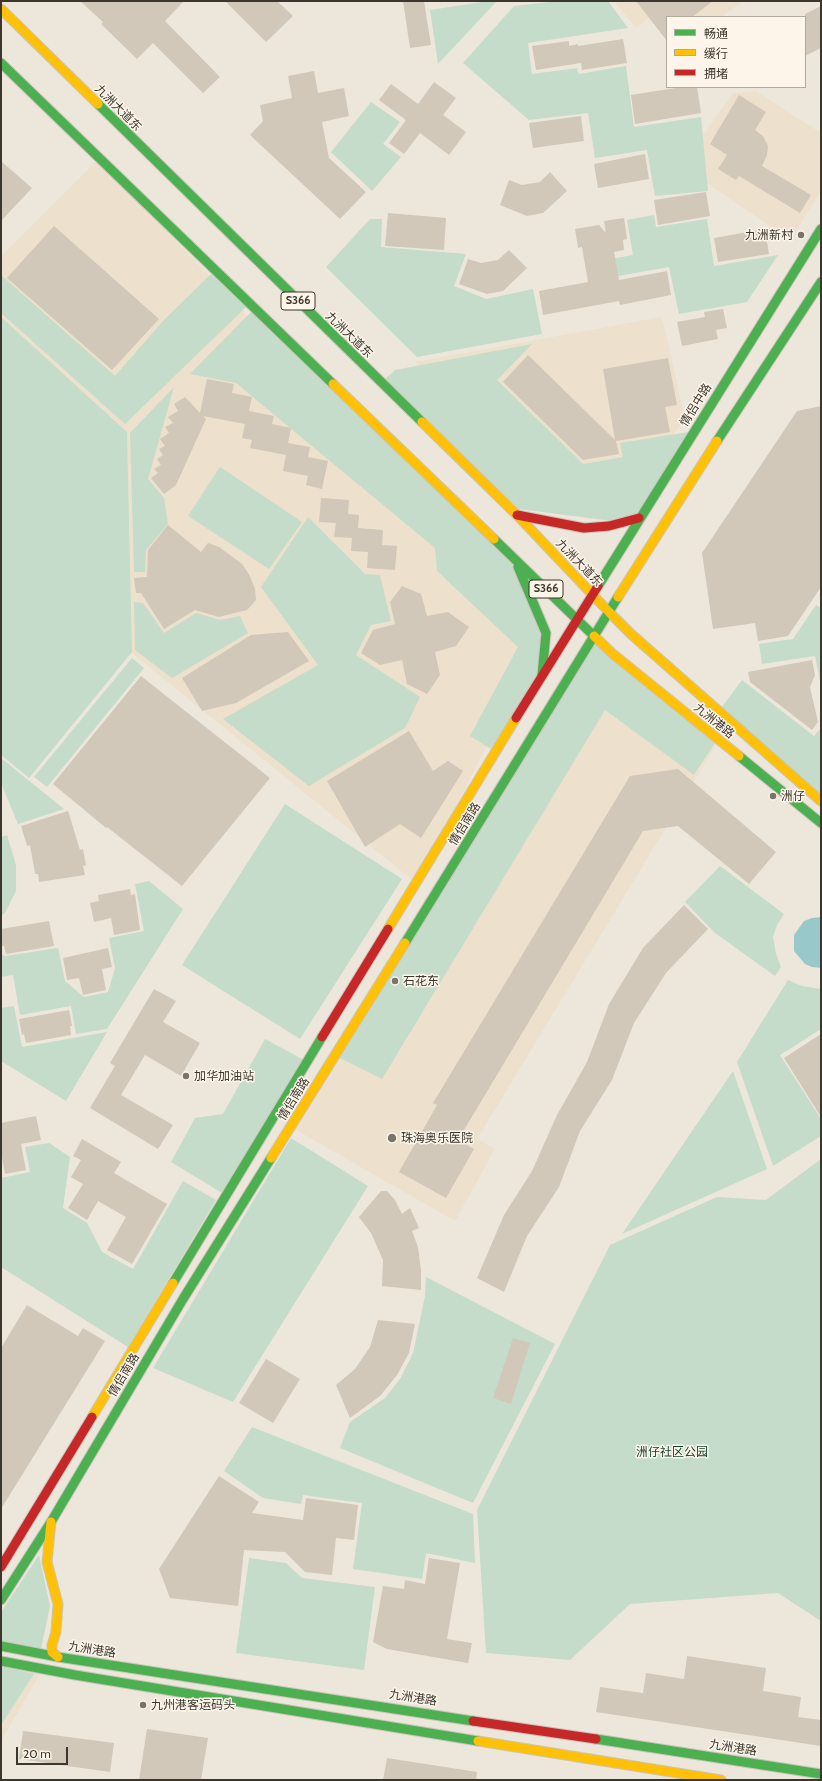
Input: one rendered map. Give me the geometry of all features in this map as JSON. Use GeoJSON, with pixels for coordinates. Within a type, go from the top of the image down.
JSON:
{"type":"FeatureCollection","features":[{"type":"Feature","properties":{"kind":"main road","name":"九洲大道东"},"geometry":{"type":"LineString","coordinates":[[1,10],[443,448],[517,515],[609,612]]}},
{"type":"Feature","properties":{"kind":"main road","name":"S366"},"geometry":{"type":"LineString","coordinates":[[1,64],[426,469],[577,620]]}},
{"type":"Feature","properties":{"kind":"main road","name":"情侣中路"},"geometry":{"type":"LineString","coordinates":[[592,594],[821,229]]}},
{"type":"Feature","properties":{"kind":"main road"},"geometry":{"type":"LineString","coordinates":[[609,612],[658,532],[821,282]]}},
{"type":"Feature","properties":{"kind":"main road"},"geometry":{"type":"LineString","coordinates":[[517,515],[584,528],[609,526],[639,518]]}},
{"type":"Feature","properties":{"kind":"main road"},"geometry":{"type":"LineString","coordinates":[[515,559],[546,633],[542,675]]}},
{"type":"Feature","properties":{"kind":"main road","name":"情侣南路"},"geometry":{"type":"LineString","coordinates":[[1,1567],[592,594]]}},
{"type":"Feature","properties":{"kind":"main road","name":"情侣南路"},"geometry":{"type":"LineString","coordinates":[[1,1600],[51,1522],[183,1299],[609,612]]}},
{"type":"Feature","properties":{"kind":"main road","name":"九洲港路"},"geometry":{"type":"LineString","coordinates":[[609,612],[637,640],[821,801]]}},
{"type":"Feature","properties":{"kind":"main road"},"geometry":{"type":"LineString","coordinates":[[577,620],[594,636]]}},
{"type":"Feature","properties":{"kind":"main road","name":"九洲港路"},"geometry":{"type":"LineString","coordinates":[[594,636],[613,654],[821,823]]}},
{"type":"Feature","properties":{"kind":"main road"},"geometry":{"type":"LineString","coordinates":[[51,1522],[47,1562],[58,1604],[56,1632],[52,1645],[52,1652],[58,1657]]}},
{"type":"Feature","properties":{"kind":"main road","name":"九洲港路"},"geometry":{"type":"LineString","coordinates":[[1,1646],[58,1657],[821,1774]]}},
{"type":"Feature","properties":{"kind":"main road"},"geometry":{"type":"LineString","coordinates":[[1,1661],[75,1675],[721,1780]]}},
{"type":"Feature","properties":{"kind":"shaded area"},"geometry":{"type":"Polygon","coordinates":[[[614,1],[743,1],[722,16],[681,16],[663,6],[636,28],[614,1]]]}},
{"type":"Feature","properties":{"kind":"shaded area"},"geometry":{"type":"Polygon","coordinates":[[[757,92],[821,133],[821,190],[791,240],[681,166],[733,93],[757,92]]]}},
{"type":"Feature","properties":{"kind":"shaded area"},"geometry":{"type":"Polygon","coordinates":[[[99,159],[545,633],[416,883],[132,653],[127,432],[1,317],[1,256],[99,159]]]}},
{"type":"Feature","properties":{"kind":"shaded area"},"geometry":{"type":"Polygon","coordinates":[[[662,317],[685,419],[640,481],[536,477],[415,362],[662,317]]]}},
{"type":"Feature","properties":{"kind":"shaded area"},"geometry":{"type":"Polygon","coordinates":[[[594,637],[719,740],[477,1139],[495,1149],[455,1221],[291,1127],[594,637]]]}},
{"type":"Feature","properties":{"kind":"shaded area"},"geometry":{"type":"Polygon","coordinates":[[[1,1661],[43,1669],[1,1741],[1,1661]]]}},
{"type":"Feature","properties":{"kind":"green space"},"geometry":{"type":"Polygon","coordinates":[[[497,1],[438,64],[430,10],[497,1]]]}},
{"type":"Feature","properties":{"kind":"green space"},"geometry":{"type":"Polygon","coordinates":[[[559,1],[608,1],[628,28],[528,43],[532,74],[577,68],[579,74],[626,66],[634,127],[701,117],[708,191],[655,196],[647,150],[595,158],[588,113],[529,120],[463,63],[514,6],[559,1]]]}},
{"type":"Feature","properties":{"kind":"green space"},"geometry":{"type":"Polygon","coordinates":[[[371,102],[400,122],[383,144],[401,157],[372,191],[331,152],[371,102]]]}},
{"type":"Feature","properties":{"kind":"green space"},"geometry":{"type":"Polygon","coordinates":[[[654,215],[656,227],[707,219],[714,266],[778,255],[747,302],[679,314],[669,267],[613,277],[588,263],[633,255],[627,220],[654,215]]]}},
{"type":"Feature","properties":{"kind":"green space"},"geometry":{"type":"Polygon","coordinates":[[[370,219],[382,219],[381,247],[466,254],[454,286],[486,299],[533,289],[542,334],[417,357],[326,267],[370,219]]]}},
{"type":"Feature","properties":{"kind":"green space"},"geometry":{"type":"Polygon","coordinates":[[[211,274],[246,307],[125,424],[1,313],[1,275],[115,376],[163,321],[211,274]]]}},
{"type":"Feature","properties":{"kind":"green space"},"geometry":{"type":"Polygon","coordinates":[[[252,311],[511,561],[542,635],[537,675],[491,749],[470,736],[518,647],[437,571],[435,548],[236,383],[190,374],[252,311]]]}},
{"type":"Feature","properties":{"kind":"green space"},"geometry":{"type":"Polygon","coordinates":[[[1,317],[127,432],[132,652],[29,778],[1,755],[1,317]]]}},
{"type":"Feature","properties":{"kind":"green space"},"geometry":{"type":"Polygon","coordinates":[[[532,344],[497,380],[583,464],[623,457],[620,443],[689,432],[637,514],[612,521],[519,509],[385,379],[395,370],[532,344]]]}},
{"type":"Feature","properties":{"kind":"green space"},"geometry":{"type":"Polygon","coordinates":[[[174,387],[148,479],[164,498],[168,524],[146,550],[145,572],[134,572],[130,433],[174,387]]]}},
{"type":"Feature","properties":{"kind":"green space"},"geometry":{"type":"Polygon","coordinates":[[[220,467],[302,522],[269,569],[188,516],[220,467]]]}},
{"type":"Feature","properties":{"kind":"green space"},"geometry":{"type":"Polygon","coordinates":[[[308,517],[365,574],[380,575],[391,621],[371,625],[356,655],[420,697],[405,728],[309,786],[223,719],[318,665],[261,587],[308,517]]]}},
{"type":"Feature","properties":{"kind":"green space"},"geometry":{"type":"Polygon","coordinates":[[[134,602],[143,603],[164,633],[196,613],[220,620],[240,616],[248,633],[172,678],[135,650],[134,602]]]}},
{"type":"Feature","properties":{"kind":"green space"},"geometry":{"type":"Polygon","coordinates":[[[816,605],[821,608],[821,685],[815,656],[762,664],[759,644],[793,639],[816,605]]]}},
{"type":"Feature","properties":{"kind":"green space"},"geometry":{"type":"Polygon","coordinates":[[[595,642],[716,741],[694,775],[605,710],[382,1079],[340,1058],[595,642]]]}},
{"type":"Feature","properties":{"kind":"green space"},"geometry":{"type":"Polygon","coordinates":[[[132,658],[144,668],[47,787],[34,777],[132,658]]]}},
{"type":"Feature","properties":{"kind":"green space"},"geometry":{"type":"Polygon","coordinates":[[[742,680],[814,736],[821,728],[821,795],[721,708],[742,680]]]}},
{"type":"Feature","properties":{"kind":"green space"},"geometry":{"type":"Polygon","coordinates":[[[1,758],[64,809],[18,824],[1,783],[1,758]]]}},
{"type":"Feature","properties":{"kind":"green space"},"geometry":{"type":"Polygon","coordinates":[[[285,804],[402,879],[300,1039],[182,965],[285,804]]]}},
{"type":"Feature","properties":{"kind":"green space"},"geometry":{"type":"Polygon","coordinates":[[[7,835],[16,865],[16,891],[5,913],[1,916],[1,837],[7,835]]]}},
{"type":"Feature","properties":{"kind":"green space"},"geometry":{"type":"Polygon","coordinates":[[[720,866],[784,914],[777,925],[773,937],[776,954],[781,967],[775,976],[715,933],[685,902],[720,866]]]}},
{"type":"Feature","properties":{"kind":"green space"},"geometry":{"type":"Polygon","coordinates":[[[149,881],[183,909],[107,1029],[76,1034],[71,1006],[20,1015],[13,975],[1,977],[1,954],[5,956],[58,948],[65,981],[84,997],[108,992],[115,968],[109,938],[144,931],[135,884],[149,881]]]}},
{"type":"Feature","properties":{"kind":"green space"},"geometry":{"type":"Polygon","coordinates":[[[788,980],[802,986],[821,989],[821,1029],[780,1055],[821,1119],[821,1136],[773,1166],[737,1062],[788,980]]]}},
{"type":"Feature","properties":{"kind":"green space"},"geometry":{"type":"Polygon","coordinates":[[[14,1006],[22,1047],[107,1032],[66,1101],[1,1061],[1,1008],[14,1006]]]}},
{"type":"Feature","properties":{"kind":"green space"},"geometry":{"type":"Polygon","coordinates":[[[265,1039],[304,1060],[222,1193],[171,1162],[195,1118],[223,1114],[265,1039]]]}},
{"type":"Feature","properties":{"kind":"green space"},"geometry":{"type":"Polygon","coordinates":[[[733,1071],[767,1169],[622,1234],[733,1071]]]}},
{"type":"Feature","properties":{"kind":"green space"},"geometry":{"type":"Polygon","coordinates":[[[291,1138],[368,1186],[233,1402],[153,1368],[291,1138]]]}},
{"type":"Feature","properties":{"kind":"green space"},"geometry":{"type":"Polygon","coordinates":[[[49,1143],[70,1157],[63,1208],[87,1223],[102,1252],[133,1269],[183,1181],[216,1200],[128,1347],[1,1267],[1,1178],[30,1172],[25,1147],[49,1143]]]}},
{"type":"Feature","properties":{"kind":"green space","name":"洲仔社区公园"},"geometry":{"type":"Polygon","coordinates":[[[821,1159],[821,1621],[778,1593],[630,1604],[570,1660],[486,1653],[477,1510],[610,1245],[717,1197],[766,1200],[821,1159]]]}},
{"type":"Feature","properties":{"kind":"green space"},"geometry":{"type":"Polygon","coordinates":[[[426,1277],[555,1344],[473,1503],[340,1448],[350,1422],[385,1398],[400,1379],[413,1353],[425,1296],[426,1277]]]}},
{"type":"Feature","properties":{"kind":"green space"},"geometry":{"type":"Polygon","coordinates":[[[252,1427],[473,1514],[475,1563],[426,1553],[422,1579],[353,1569],[362,1503],[303,1495],[301,1504],[263,1498],[224,1471],[252,1427]]]}},
{"type":"Feature","properties":{"kind":"green space"},"geometry":{"type":"Polygon","coordinates":[[[39,1555],[50,1606],[41,1649],[1,1641],[1,1612],[39,1555]]]}},
{"type":"Feature","properties":{"kind":"green space"},"geometry":{"type":"Polygon","coordinates":[[[249,1558],[286,1563],[302,1578],[375,1587],[364,1670],[236,1653],[249,1558]]]}},
{"type":"Feature","properties":{"kind":"green space"},"geometry":{"type":"Polygon","coordinates":[[[1,1666],[34,1674],[1,1725],[1,1666]]]}},
{"type":"Feature","properties":{"kind":"water"},"geometry":{"type":"Polygon","coordinates":[[[821,917],[821,968],[812,967],[805,964],[794,951],[794,935],[804,921],[821,917]]]}},
{"type":"Feature","properties":{"kind":"building"},"geometry":{"type":"Polygon","coordinates":[[[80,1],[184,1],[165,21],[220,77],[203,93],[153,43],[137,59],[101,24],[103,22],[80,1]]]}},
{"type":"Feature","properties":{"kind":"building"},"geometry":{"type":"Polygon","coordinates":[[[225,1],[277,1],[293,16],[266,42],[225,1]]]}},
{"type":"Feature","properties":{"kind":"building"},"geometry":{"type":"Polygon","coordinates":[[[403,1],[424,1],[431,45],[410,48],[403,1]]]}},
{"type":"Feature","properties":{"kind":"building"},"geometry":{"type":"Polygon","coordinates":[[[636,1],[713,1],[693,16],[666,16],[666,40],[636,1]]]}},
{"type":"Feature","properties":{"kind":"building"},"geometry":{"type":"Polygon","coordinates":[[[821,6],[821,48],[806,56],[806,16],[805,14],[821,6]]]}},
{"type":"Feature","properties":{"kind":"building"},"geometry":{"type":"Polygon","coordinates":[[[623,39],[627,63],[582,70],[581,63],[536,70],[532,46],[569,41],[569,46],[578,44],[578,46],[623,39]]]}},
{"type":"Feature","properties":{"kind":"building"},"geometry":{"type":"Polygon","coordinates":[[[314,71],[318,93],[344,88],[349,116],[322,122],[329,158],[366,192],[340,219],[250,135],[263,121],[260,105],[292,98],[288,76],[314,71]]]}},
{"type":"Feature","properties":{"kind":"building"},"geometry":{"type":"Polygon","coordinates":[[[434,82],[456,98],[443,115],[466,132],[449,155],[420,133],[404,154],[389,143],[406,120],[379,100],[391,84],[418,104],[434,82]]]}},
{"type":"Feature","properties":{"kind":"building"},"geometry":{"type":"Polygon","coordinates":[[[676,88],[697,88],[701,113],[635,124],[631,95],[676,88]]]}},
{"type":"Feature","properties":{"kind":"building"},"geometry":{"type":"Polygon","coordinates":[[[739,95],[766,112],[755,130],[763,136],[768,146],[767,155],[762,166],[811,195],[800,213],[739,176],[736,180],[718,169],[727,155],[710,144],[739,95]]]}},
{"type":"Feature","properties":{"kind":"building"},"geometry":{"type":"Polygon","coordinates":[[[581,116],[584,141],[533,148],[529,123],[581,116]]]}},
{"type":"Feature","properties":{"kind":"building"},"geometry":{"type":"Polygon","coordinates":[[[645,154],[649,179],[598,188],[594,164],[645,154]]]}},
{"type":"Feature","properties":{"kind":"building"},"geometry":{"type":"Polygon","coordinates":[[[1,161],[32,188],[1,221],[1,161]]]}},
{"type":"Feature","properties":{"kind":"building"},"geometry":{"type":"Polygon","coordinates":[[[550,172],[567,191],[543,213],[527,216],[500,205],[509,180],[522,185],[540,182],[550,172]]]}},
{"type":"Feature","properties":{"kind":"building"},"geometry":{"type":"Polygon","coordinates":[[[706,192],[710,216],[658,225],[654,200],[706,192]]]}},
{"type":"Feature","properties":{"kind":"building"},"geometry":{"type":"Polygon","coordinates":[[[388,213],[446,218],[444,250],[385,246],[388,213]]]}},
{"type":"Feature","properties":{"kind":"building"},"geometry":{"type":"Polygon","coordinates":[[[624,218],[627,239],[623,240],[624,250],[614,252],[619,280],[667,271],[671,295],[620,305],[619,301],[543,315],[539,291],[588,282],[582,247],[578,248],[575,229],[599,225],[606,233],[604,221],[624,218]]]}},
{"type":"Feature","properties":{"kind":"building"},"geometry":{"type":"Polygon","coordinates":[[[54,226],[159,319],[112,370],[7,278],[54,226]]]}},
{"type":"Feature","properties":{"kind":"building"},"geometry":{"type":"Polygon","coordinates":[[[765,229],[769,254],[718,262],[714,238],[765,229]]]}},
{"type":"Feature","properties":{"kind":"building"},"geometry":{"type":"Polygon","coordinates":[[[509,250],[527,268],[503,291],[487,294],[459,284],[468,259],[481,263],[498,260],[509,250]]]}},
{"type":"Feature","properties":{"kind":"building"},"geometry":{"type":"Polygon","coordinates":[[[723,309],[727,328],[716,330],[718,339],[682,346],[677,322],[705,317],[704,312],[723,309]]]}},
{"type":"Feature","properties":{"kind":"building"},"geometry":{"type":"Polygon","coordinates":[[[528,355],[615,440],[603,369],[668,358],[677,405],[665,407],[670,432],[616,441],[619,454],[583,460],[503,382],[528,355]]]}},
{"type":"Feature","properties":{"kind":"building"},"geometry":{"type":"Polygon","coordinates":[[[207,379],[234,384],[232,393],[252,397],[249,411],[274,416],[272,424],[291,428],[288,443],[310,447],[308,457],[328,461],[322,489],[306,485],[308,476],[283,471],[286,455],[250,448],[252,440],[242,438],[245,424],[203,416],[206,419],[176,485],[164,494],[151,478],[158,473],[154,469],[161,465],[157,459],[163,455],[159,449],[165,446],[160,439],[169,433],[165,427],[173,423],[168,417],[178,411],[174,404],[185,397],[200,413],[207,379]]]}},
{"type":"Feature","properties":{"kind":"building"},"geometry":{"type":"Polygon","coordinates":[[[821,406],[821,587],[788,636],[758,641],[755,623],[713,629],[702,553],[797,411],[821,406]]]}},
{"type":"Feature","properties":{"kind":"building"},"geometry":{"type":"Polygon","coordinates":[[[321,498],[349,500],[348,514],[359,515],[358,528],[383,530],[382,545],[397,546],[395,570],[367,568],[368,552],[351,551],[352,538],[334,537],[336,523],[319,522],[321,498]]]}},
{"type":"Feature","properties":{"kind":"building"},"geometry":{"type":"Polygon","coordinates":[[[168,525],[201,552],[208,543],[219,547],[242,564],[250,576],[255,589],[256,600],[247,610],[219,617],[195,610],[164,629],[141,593],[136,593],[134,578],[147,577],[148,550],[168,525]]]}},
{"type":"Feature","properties":{"kind":"building"},"geometry":{"type":"Polygon","coordinates":[[[402,586],[421,594],[427,616],[448,612],[469,627],[456,646],[435,652],[440,675],[427,694],[407,684],[402,660],[380,665],[361,653],[373,630],[395,624],[390,602],[402,586]]]}},
{"type":"Feature","properties":{"kind":"building"},"geometry":{"type":"Polygon","coordinates":[[[288,632],[309,661],[236,703],[202,711],[182,678],[251,635],[288,632]]]}},
{"type":"Feature","properties":{"kind":"building"},"geometry":{"type":"Polygon","coordinates":[[[812,660],[815,675],[810,687],[818,722],[812,730],[750,682],[748,672],[812,660]]]}},
{"type":"Feature","properties":{"kind":"building"},"geometry":{"type":"Polygon","coordinates":[[[141,676],[270,778],[182,886],[107,827],[106,828],[53,784],[141,676]]]}},
{"type":"Feature","properties":{"kind":"building"},"geometry":{"type":"Polygon","coordinates":[[[409,731],[433,771],[448,761],[463,771],[421,838],[400,824],[365,847],[327,781],[409,731]]]}},
{"type":"Feature","properties":{"kind":"building"},"geometry":{"type":"Polygon","coordinates":[[[678,769],[776,852],[749,884],[678,826],[643,831],[458,1140],[474,1149],[446,1198],[399,1172],[437,1105],[433,1103],[630,776],[678,769]]]}},
{"type":"Feature","properties":{"kind":"building"},"geometry":{"type":"Polygon","coordinates":[[[68,811],[80,850],[83,849],[86,865],[83,866],[85,875],[39,882],[38,874],[35,874],[30,845],[27,846],[21,826],[68,811]]]}},
{"type":"Feature","properties":{"kind":"building"},"geometry":{"type":"Polygon","coordinates":[[[130,889],[131,895],[135,894],[140,930],[114,935],[111,918],[94,922],[90,903],[99,901],[98,895],[130,889]]]}},
{"type":"Feature","properties":{"kind":"building"},"geometry":{"type":"Polygon","coordinates":[[[684,905],[708,929],[666,973],[634,1023],[612,1080],[580,1131],[559,1187],[527,1236],[504,1292],[477,1278],[504,1215],[532,1171],[557,1115],[587,1062],[609,1004],[643,948],[684,905]]]}},
{"type":"Feature","properties":{"kind":"building"},"geometry":{"type":"Polygon","coordinates":[[[49,921],[54,946],[6,954],[4,946],[1,946],[1,929],[49,921]]]}},
{"type":"Feature","properties":{"kind":"building"},"geometry":{"type":"Polygon","coordinates":[[[108,948],[112,967],[102,969],[106,990],[83,995],[79,978],[67,980],[63,958],[108,948]]]}},
{"type":"Feature","properties":{"kind":"building"},"geometry":{"type":"Polygon","coordinates":[[[154,989],[176,1001],[163,1022],[200,1043],[181,1076],[145,1055],[121,1095],[173,1125],[158,1149],[90,1108],[115,1066],[110,1063],[154,989]]]}},
{"type":"Feature","properties":{"kind":"building"},"geometry":{"type":"Polygon","coordinates":[[[69,1010],[72,1026],[70,1026],[71,1035],[26,1043],[24,1034],[22,1035],[19,1019],[69,1010]]]}},
{"type":"Feature","properties":{"kind":"building"},"geometry":{"type":"Polygon","coordinates":[[[821,1034],[821,1117],[784,1058],[821,1034]]]}},
{"type":"Feature","properties":{"kind":"building"},"geometry":{"type":"Polygon","coordinates":[[[36,1116],[41,1140],[21,1144],[26,1170],[5,1174],[1,1152],[1,1123],[36,1116]]]}},
{"type":"Feature","properties":{"kind":"building"},"geometry":{"type":"Polygon","coordinates":[[[82,1139],[121,1162],[114,1173],[167,1204],[132,1264],[107,1250],[126,1217],[98,1201],[87,1220],[68,1208],[83,1184],[71,1177],[81,1160],[73,1156],[82,1139]]]}},
{"type":"Feature","properties":{"kind":"building"},"geometry":{"type":"Polygon","coordinates":[[[381,1191],[387,1191],[395,1200],[402,1214],[410,1208],[419,1228],[412,1231],[418,1247],[421,1270],[421,1290],[382,1286],[383,1260],[371,1233],[359,1217],[381,1191]]]}},
{"type":"Feature","properties":{"kind":"building"},"geometry":{"type":"Polygon","coordinates":[[[27,1305],[78,1336],[83,1328],[105,1341],[1,1509],[1,1348],[27,1305]]]}},
{"type":"Feature","properties":{"kind":"building"},"geometry":{"type":"Polygon","coordinates":[[[378,1320],[415,1324],[409,1353],[397,1375],[380,1396],[350,1418],[336,1385],[355,1369],[370,1347],[378,1320]]]}},
{"type":"Feature","properties":{"kind":"building"},"geometry":{"type":"Polygon","coordinates":[[[513,1338],[530,1343],[511,1404],[493,1398],[513,1338]]]}},
{"type":"Feature","properties":{"kind":"building"},"geometry":{"type":"Polygon","coordinates":[[[266,1359],[300,1379],[273,1423],[239,1403],[266,1359]]]}},
{"type":"Feature","properties":{"kind":"building"},"geometry":{"type":"Polygon","coordinates":[[[219,1476],[259,1502],[252,1513],[303,1520],[306,1498],[358,1505],[354,1540],[336,1538],[332,1575],[305,1572],[285,1552],[244,1550],[238,1606],[170,1598],[159,1569],[219,1476]]]}},
{"type":"Feature","properties":{"kind":"building"},"geometry":{"type":"Polygon","coordinates":[[[429,1558],[460,1563],[447,1639],[472,1643],[468,1663],[387,1649],[373,1642],[383,1586],[404,1589],[405,1580],[425,1584],[429,1558]]]}},
{"type":"Feature","properties":{"kind":"building"},"geometry":{"type":"Polygon","coordinates":[[[687,1656],[766,1668],[763,1691],[801,1697],[798,1717],[821,1720],[821,1746],[596,1712],[600,1687],[643,1693],[646,1673],[684,1679],[687,1656]]]}},
{"type":"Feature","properties":{"kind":"building"},"geometry":{"type":"Polygon","coordinates":[[[147,1729],[208,1738],[201,1780],[139,1780],[147,1729]]]}},
{"type":"Feature","properties":{"kind":"building"},"geometry":{"type":"Polygon","coordinates":[[[23,1731],[114,1743],[110,1772],[19,1759],[23,1731]]]}},
{"type":"Feature","properties":{"kind":"building"},"geometry":{"type":"Polygon","coordinates":[[[387,1758],[477,1772],[476,1780],[383,1780],[387,1758]]]}},
{"type":"Feature","properties":{"kind":"traffic: fast"},"geometry":{"type":"LineString","coordinates":[[1,63],[333,384]]}},
{"type":"Feature","properties":{"kind":"traffic: fast"},"geometry":{"type":"LineString","coordinates":[[98,104],[422,422]]}},
{"type":"Feature","properties":{"kind":"traffic: fast"},"geometry":{"type":"LineString","coordinates":[[598,586],[821,229]]}},
{"type":"Feature","properties":{"kind":"traffic: fast"},"geometry":{"type":"LineString","coordinates":[[717,441],[821,282]]}},
{"type":"Feature","properties":{"kind":"traffic: fast"},"geometry":{"type":"LineString","coordinates":[[494,539],[594,636]]}},
{"type":"Feature","properties":{"kind":"traffic: fast"},"geometry":{"type":"LineString","coordinates":[[518,567],[546,633],[542,675]]}},
{"type":"Feature","properties":{"kind":"traffic: fast"},"geometry":{"type":"LineString","coordinates":[[405,943],[618,597]]}},
{"type":"Feature","properties":{"kind":"traffic: fast"},"geometry":{"type":"LineString","coordinates":[[739,756],[821,823]]}},
{"type":"Feature","properties":{"kind":"traffic: fast"},"geometry":{"type":"LineString","coordinates":[[173,1283],[322,1037]]}},
{"type":"Feature","properties":{"kind":"traffic: fast"},"geometry":{"type":"LineString","coordinates":[[1,1600],[51,1522],[183,1299],[271,1158]]}},
{"type":"Feature","properties":{"kind":"traffic: fast"},"geometry":{"type":"LineString","coordinates":[[1,1646],[58,1657],[473,1721]]}},
{"type":"Feature","properties":{"kind":"traffic: fast"},"geometry":{"type":"LineString","coordinates":[[1,1661],[75,1675],[478,1741]]}},
{"type":"Feature","properties":{"kind":"traffic: fast"},"geometry":{"type":"LineString","coordinates":[[596,1739],[821,1774]]}},
{"type":"Feature","properties":{"kind":"traffic: slow"},"geometry":{"type":"LineString","coordinates":[[1,9],[98,104]]}},
{"type":"Feature","properties":{"kind":"traffic: slow"},"geometry":{"type":"LineString","coordinates":[[333,384],[494,539]]}},
{"type":"Feature","properties":{"kind":"traffic: slow"},"geometry":{"type":"LineString","coordinates":[[422,422],[517,515],[609,612]]}},
{"type":"Feature","properties":{"kind":"traffic: slow"},"geometry":{"type":"LineString","coordinates":[[618,597],[717,441]]}},
{"type":"Feature","properties":{"kind":"traffic: slow"},"geometry":{"type":"LineString","coordinates":[[609,612],[631,634],[821,801]]}},
{"type":"Feature","properties":{"kind":"traffic: slow"},"geometry":{"type":"LineString","coordinates":[[594,636],[613,654],[739,756]]}},
{"type":"Feature","properties":{"kind":"traffic: slow"},"geometry":{"type":"LineString","coordinates":[[388,929],[516,718]]}},
{"type":"Feature","properties":{"kind":"traffic: slow"},"geometry":{"type":"LineString","coordinates":[[271,1158],[405,943]]}},
{"type":"Feature","properties":{"kind":"traffic: slow"},"geometry":{"type":"LineString","coordinates":[[92,1417],[173,1283]]}},
{"type":"Feature","properties":{"kind":"traffic: slow"},"geometry":{"type":"LineString","coordinates":[[51,1522],[47,1562],[58,1604],[56,1632],[52,1645],[52,1652],[58,1657]]}},
{"type":"Feature","properties":{"kind":"traffic: slow"},"geometry":{"type":"LineString","coordinates":[[478,1741],[721,1780]]}},
{"type":"Feature","properties":{"kind":"traffic: jam"},"geometry":{"type":"LineString","coordinates":[[517,515],[584,528],[609,526],[639,518]]}},
{"type":"Feature","properties":{"kind":"traffic: jam"},"geometry":{"type":"LineString","coordinates":[[516,718],[598,586]]}},
{"type":"Feature","properties":{"kind":"traffic: jam"},"geometry":{"type":"LineString","coordinates":[[322,1037],[388,929]]}},
{"type":"Feature","properties":{"kind":"traffic: jam"},"geometry":{"type":"LineString","coordinates":[[1,1567],[92,1417]]}},
{"type":"Feature","properties":{"kind":"traffic: jam"},"geometry":{"type":"LineString","coordinates":[[473,1721],[596,1739]]}},
{"type":"Feature","properties":{"kind":"place","name":"九洲新村"},"geometry":{"type":"Point","coordinates":[801,235]}},
{"type":"Feature","properties":{"kind":"place","name":"洲仔"},"geometry":{"type":"Point","coordinates":[773,796]}},
{"type":"Feature","properties":{"kind":"place","name":"石花东"},"geometry":{"type":"Point","coordinates":[395,981]}},
{"type":"Feature","properties":{"kind":"place","name":"加华加油站"},"geometry":{"type":"Point","coordinates":[186,1076]}},
{"type":"Feature","properties":{"kind":"place","name":"珠海奥乐医院"},"geometry":{"type":"Point","coordinates":[392,1138]}},
{"type":"Feature","properties":{"kind":"place","name":"九州港客运码头"},"geometry":{"type":"Point","coordinates":[143,1705]}}]}
